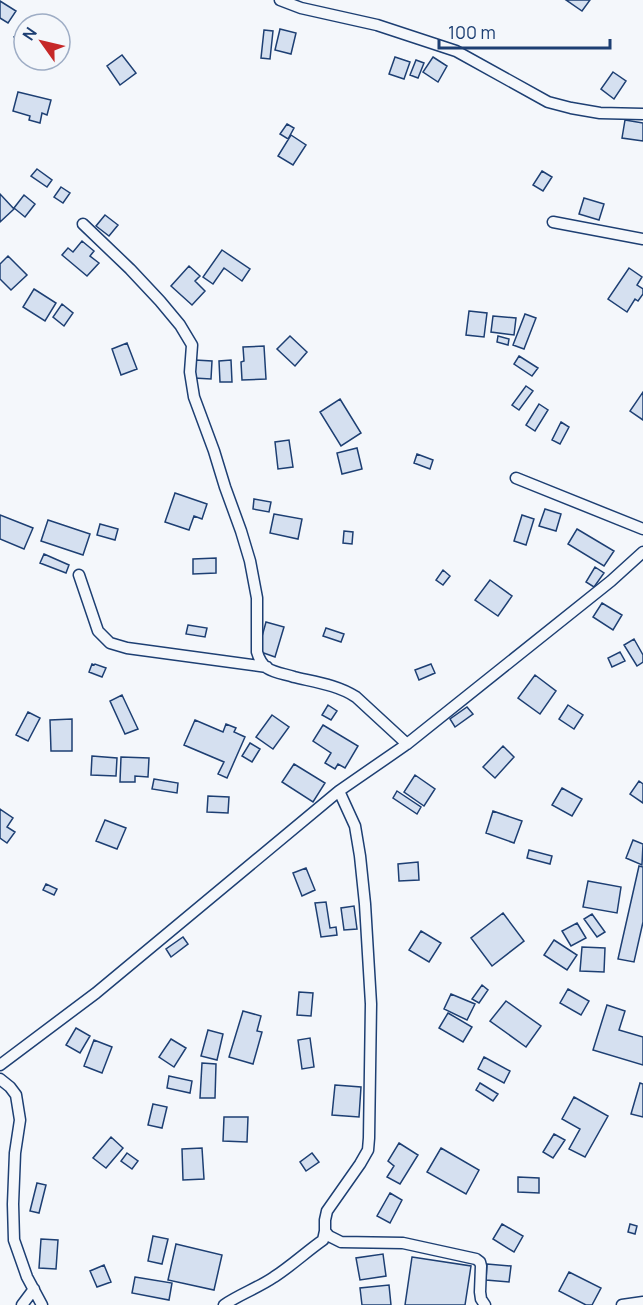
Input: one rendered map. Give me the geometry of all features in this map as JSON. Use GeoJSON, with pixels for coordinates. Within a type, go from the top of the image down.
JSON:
{"type":"FeatureCollection","features":[{"type":"Feature","properties":{"kind":"street"},"geometry":{"type":"LineString","coordinates":[[280,0],[301,8],[377,25],[456,51],[548,102],[600,112],[643,114]]}},
{"type":"Feature","properties":{"kind":"street"},"geometry":{"type":"LineString","coordinates":[[554,222],[643,239]]}},
{"type":"Feature","properties":{"kind":"street"},"geometry":{"type":"LineString","coordinates":[[83,224],[160,301],[180,324],[192,345],[190,372],[194,397],[242,531],[250,561],[256,598],[257,652],[260,661],[278,672],[348,691],[407,744]]}},
{"type":"Feature","properties":{"kind":"street"},"geometry":{"type":"LineString","coordinates":[[516,478],[643,529]]}},
{"type":"Feature","properties":{"kind":"street"},"geometry":{"type":"LineString","coordinates":[[0,1065],[96,993],[339,791],[407,744],[611,581],[643,552]]}},
{"type":"Feature","properties":{"kind":"street"},"geometry":{"type":"LineString","coordinates":[[79,574],[98,630],[110,643],[127,648],[267,667]]}},
{"type":"Feature","properties":{"kind":"street"},"geometry":{"type":"LineString","coordinates":[[224,1305],[276,1276],[323,1240],[327,1211],[368,1150],[371,1004],[365,904],[355,826],[339,791]]}},
{"type":"Feature","properties":{"kind":"street"},"geometry":{"type":"LineString","coordinates":[[0,1079],[16,1095],[20,1120],[15,1154],[14,1240],[27,1277],[42,1305]]}},
{"type":"Feature","properties":{"kind":"street"},"geometry":{"type":"LineString","coordinates":[[325,1231],[340,1242],[403,1243],[476,1259],[481,1266],[481,1299],[485,1305]]}},
{"type":"Feature","properties":{"kind":"street"},"geometry":{"type":"LineString","coordinates":[[22,1305],[33,1289]]}},
{"type":"Feature","properties":{"kind":"street"},"geometry":{"type":"LineString","coordinates":[[622,1305],[643,1302]]}},
{"type":"Feature","properties":{"kind":"building"},"geometry":{"type":"Polygon","coordinates":[[[566,0],[590,0],[582,11],[566,0]]]}},
{"type":"Feature","properties":{"kind":"building"},"geometry":{"type":"Polygon","coordinates":[[[0,1],[16,11],[12,12],[8,23],[0,18],[0,1]]]}},
{"type":"Feature","properties":{"kind":"building"},"geometry":{"type":"Polygon","coordinates":[[[280,29],[296,33],[291,54],[275,50],[280,29]]]}},
{"type":"Feature","properties":{"kind":"building"},"geometry":{"type":"Polygon","coordinates":[[[264,30],[273,31],[270,59],[261,58],[264,30]]]}},
{"type":"Feature","properties":{"kind":"building"},"geometry":{"type":"Polygon","coordinates":[[[122,55],[136,73],[120,85],[107,66],[122,55]]]}},
{"type":"Feature","properties":{"kind":"building"},"geometry":{"type":"Polygon","coordinates":[[[395,57],[410,62],[404,79],[389,74],[395,57]]]}},
{"type":"Feature","properties":{"kind":"building"},"geometry":{"type":"Polygon","coordinates":[[[433,57],[447,66],[438,82],[423,72],[433,57]]]}},
{"type":"Feature","properties":{"kind":"building"},"geometry":{"type":"Polygon","coordinates":[[[416,60],[424,63],[418,78],[410,75],[416,60]]]}},
{"type":"Feature","properties":{"kind":"building"},"geometry":{"type":"Polygon","coordinates":[[[613,72],[626,81],[614,99],[601,89],[613,72]]]}},
{"type":"Feature","properties":{"kind":"building"},"geometry":{"type":"Polygon","coordinates":[[[18,92],[51,100],[47,115],[42,113],[40,123],[29,120],[30,116],[13,111],[18,92]]]}},
{"type":"Feature","properties":{"kind":"building"},"geometry":{"type":"Polygon","coordinates":[[[625,120],[643,123],[643,141],[622,138],[625,120]]]}},
{"type":"Feature","properties":{"kind":"building"},"geometry":{"type":"Polygon","coordinates":[[[287,124],[294,128],[288,139],[280,134],[287,124]]]}},
{"type":"Feature","properties":{"kind":"building"},"geometry":{"type":"Polygon","coordinates":[[[291,135],[306,145],[293,165],[278,156],[291,135]]]}},
{"type":"Feature","properties":{"kind":"building"},"geometry":{"type":"Polygon","coordinates":[[[37,169],[52,180],[47,187],[31,176],[37,169]]]}},
{"type":"Feature","properties":{"kind":"building"},"geometry":{"type":"Polygon","coordinates":[[[542,171],[552,177],[543,191],[533,185],[542,171]]]}},
{"type":"Feature","properties":{"kind":"building"},"geometry":{"type":"Polygon","coordinates":[[[61,187],[70,193],[63,203],[54,197],[61,187]]]}},
{"type":"Feature","properties":{"kind":"building"},"geometry":{"type":"Polygon","coordinates":[[[0,194],[14,209],[0,222],[0,194]]]}},
{"type":"Feature","properties":{"kind":"building"},"geometry":{"type":"Polygon","coordinates":[[[24,195],[35,204],[25,217],[14,208],[24,195]]]}},
{"type":"Feature","properties":{"kind":"building"},"geometry":{"type":"Polygon","coordinates":[[[584,198],[604,204],[599,220],[579,214],[584,198]]]}},
{"type":"Feature","properties":{"kind":"building"},"geometry":{"type":"Polygon","coordinates":[[[105,215],[118,225],[109,236],[96,226],[105,215]]]}},
{"type":"Feature","properties":{"kind":"building"},"geometry":{"type":"Polygon","coordinates":[[[82,241],[94,251],[90,256],[99,263],[87,276],[62,255],[68,248],[73,252],[82,241]]]}},
{"type":"Feature","properties":{"kind":"building"},"geometry":{"type":"Polygon","coordinates":[[[222,250],[250,269],[242,281],[224,268],[213,284],[203,277],[222,250]]]}},
{"type":"Feature","properties":{"kind":"building"},"geometry":{"type":"Polygon","coordinates":[[[8,256],[27,275],[11,290],[0,279],[0,264],[8,256]]]}},
{"type":"Feature","properties":{"kind":"building"},"geometry":{"type":"Polygon","coordinates":[[[189,266],[200,276],[195,281],[205,291],[192,305],[171,286],[189,266]]]}},
{"type":"Feature","properties":{"kind":"building"},"geometry":{"type":"Polygon","coordinates":[[[629,268],[642,277],[637,285],[643,289],[643,294],[638,301],[635,299],[627,312],[608,299],[629,268]]]}},
{"type":"Feature","properties":{"kind":"building"},"geometry":{"type":"Polygon","coordinates":[[[34,289],[56,303],[45,321],[23,307],[34,289]]]}},
{"type":"Feature","properties":{"kind":"building"},"geometry":{"type":"Polygon","coordinates":[[[62,304],[73,313],[64,326],[53,317],[62,304]]]}},
{"type":"Feature","properties":{"kind":"building"},"geometry":{"type":"Polygon","coordinates":[[[469,311],[487,313],[484,337],[466,335],[469,311]]]}},
{"type":"Feature","properties":{"kind":"building"},"geometry":{"type":"Polygon","coordinates":[[[525,314],[536,318],[524,349],[513,345],[525,314]]]}},
{"type":"Feature","properties":{"kind":"building"},"geometry":{"type":"Polygon","coordinates":[[[493,316],[516,318],[514,335],[491,332],[493,316]]]}},
{"type":"Feature","properties":{"kind":"building"},"geometry":{"type":"Polygon","coordinates":[[[290,336],[307,352],[295,366],[277,349],[290,336]]]}},
{"type":"Feature","properties":{"kind":"building"},"geometry":{"type":"Polygon","coordinates":[[[498,336],[509,339],[508,345],[497,342],[498,336]]]}},
{"type":"Feature","properties":{"kind":"building"},"geometry":{"type":"Polygon","coordinates":[[[127,343],[137,369],[121,375],[112,349],[127,343]]]}},
{"type":"Feature","properties":{"kind":"building"},"geometry":{"type":"Polygon","coordinates":[[[264,346],[266,379],[242,380],[243,347],[264,346]]]}},
{"type":"Feature","properties":{"kind":"building"},"geometry":{"type":"Polygon","coordinates":[[[519,356],[538,368],[532,376],[514,364],[519,356]]]}},
{"type":"Feature","properties":{"kind":"building"},"geometry":{"type":"Polygon","coordinates":[[[195,360],[212,361],[211,379],[194,378],[195,360]]]}},
{"type":"Feature","properties":{"kind":"building"},"geometry":{"type":"Polygon","coordinates":[[[231,360],[232,382],[220,382],[219,361],[231,360]]]}},
{"type":"Feature","properties":{"kind":"building"},"geometry":{"type":"Polygon","coordinates":[[[526,386],[533,391],[519,410],[512,405],[526,386]]]}},
{"type":"Feature","properties":{"kind":"building"},"geometry":{"type":"Polygon","coordinates":[[[643,392],[643,420],[630,411],[643,392]]]}},
{"type":"Feature","properties":{"kind":"building"},"geometry":{"type":"Polygon","coordinates":[[[340,399],[361,433],[341,446],[320,412],[340,399]]]}},
{"type":"Feature","properties":{"kind":"building"},"geometry":{"type":"Polygon","coordinates":[[[539,404],[548,410],[535,431],[526,425],[539,404]]]}},
{"type":"Feature","properties":{"kind":"building"},"geometry":{"type":"Polygon","coordinates":[[[561,422],[569,427],[560,444],[552,440],[561,422]]]}},
{"type":"Feature","properties":{"kind":"building"},"geometry":{"type":"Polygon","coordinates":[[[289,440],[293,467],[278,469],[275,442],[289,440]]]}},
{"type":"Feature","properties":{"kind":"building"},"geometry":{"type":"Polygon","coordinates":[[[357,448],[362,469],[342,474],[337,453],[357,448]]]}},
{"type":"Feature","properties":{"kind":"building"},"geometry":{"type":"Polygon","coordinates":[[[417,454],[433,460],[430,469],[414,463],[417,454]]]}},
{"type":"Feature","properties":{"kind":"building"},"geometry":{"type":"Polygon","coordinates":[[[175,493],[207,504],[202,519],[194,516],[189,530],[165,522],[175,493]]]}},
{"type":"Feature","properties":{"kind":"building"},"geometry":{"type":"Polygon","coordinates":[[[254,499],[271,502],[269,512],[253,509],[254,499]]]}},
{"type":"Feature","properties":{"kind":"building"},"geometry":{"type":"Polygon","coordinates":[[[545,509],[561,514],[556,531],[539,526],[545,509]]]}},
{"type":"Feature","properties":{"kind":"building"},"geometry":{"type":"Polygon","coordinates":[[[274,514],[302,519],[298,539],[270,533],[274,514]]]}},
{"type":"Feature","properties":{"kind":"building"},"geometry":{"type":"Polygon","coordinates":[[[0,515],[33,528],[24,549],[0,539],[0,515]]]}},
{"type":"Feature","properties":{"kind":"building"},"geometry":{"type":"Polygon","coordinates":[[[522,515],[534,519],[526,545],[514,541],[522,515]]]}},
{"type":"Feature","properties":{"kind":"building"},"geometry":{"type":"Polygon","coordinates":[[[48,520],[90,534],[83,555],[41,541],[48,520]]]}},
{"type":"Feature","properties":{"kind":"building"},"geometry":{"type":"Polygon","coordinates":[[[100,524],[118,529],[115,540],[97,535],[100,524]]]}},
{"type":"Feature","properties":{"kind":"building"},"geometry":{"type":"Polygon","coordinates":[[[577,529],[614,551],[604,566],[568,544],[577,529]]]}},
{"type":"Feature","properties":{"kind":"building"},"geometry":{"type":"Polygon","coordinates":[[[344,531],[353,532],[352,544],[343,543],[344,531]]]}},
{"type":"Feature","properties":{"kind":"building"},"geometry":{"type":"Polygon","coordinates":[[[44,554],[69,565],[66,573],[40,563],[44,554]]]}},
{"type":"Feature","properties":{"kind":"building"},"geometry":{"type":"Polygon","coordinates":[[[216,558],[216,573],[193,574],[193,559],[216,558]]]}},
{"type":"Feature","properties":{"kind":"building"},"geometry":{"type":"Polygon","coordinates":[[[595,567],[604,573],[594,587],[586,582],[595,567]]]}},
{"type":"Feature","properties":{"kind":"building"},"geometry":{"type":"Polygon","coordinates":[[[443,570],[450,576],[443,585],[436,580],[443,570]]]}},
{"type":"Feature","properties":{"kind":"building"},"geometry":{"type":"Polygon","coordinates":[[[490,580],[512,596],[498,616],[475,600],[490,580]]]}},
{"type":"Feature","properties":{"kind":"building"},"geometry":{"type":"Polygon","coordinates":[[[602,603],[622,615],[613,630],[593,617],[602,603]]]}},
{"type":"Feature","properties":{"kind":"building"},"geometry":{"type":"Polygon","coordinates":[[[266,622],[284,627],[275,657],[258,651],[266,622]]]}},
{"type":"Feature","properties":{"kind":"building"},"geometry":{"type":"Polygon","coordinates":[[[188,625],[207,628],[205,637],[186,634],[188,625]]]}},
{"type":"Feature","properties":{"kind":"building"},"geometry":{"type":"Polygon","coordinates":[[[326,628],[344,634],[341,642],[323,636],[326,628]]]}},
{"type":"Feature","properties":{"kind":"building"},"geometry":{"type":"Polygon","coordinates":[[[634,639],[643,655],[643,662],[637,666],[624,645],[634,639]]]}},
{"type":"Feature","properties":{"kind":"building"},"geometry":{"type":"Polygon","coordinates":[[[620,652],[625,661],[612,667],[608,658],[620,652]]]}},
{"type":"Feature","properties":{"kind":"building"},"geometry":{"type":"Polygon","coordinates":[[[92,664],[106,668],[102,677],[89,672],[92,664]]]}},
{"type":"Feature","properties":{"kind":"building"},"geometry":{"type":"Polygon","coordinates":[[[431,664],[435,673],[419,680],[415,670],[431,664]]]}},
{"type":"Feature","properties":{"kind":"building"},"geometry":{"type":"Polygon","coordinates":[[[535,675],[556,691],[540,714],[518,698],[535,675]]]}},
{"type":"Feature","properties":{"kind":"building"},"geometry":{"type":"Polygon","coordinates":[[[122,695],[138,729],[125,734],[110,701],[122,695]]]}},
{"type":"Feature","properties":{"kind":"building"},"geometry":{"type":"Polygon","coordinates":[[[328,705],[337,711],[331,720],[322,715],[328,705]]]}},
{"type":"Feature","properties":{"kind":"building"},"geometry":{"type":"Polygon","coordinates":[[[568,705],[583,715],[574,729],[559,719],[568,705]]]}},
{"type":"Feature","properties":{"kind":"building"},"geometry":{"type":"Polygon","coordinates":[[[467,707],[473,714],[455,727],[450,719],[467,707]]]}},
{"type":"Feature","properties":{"kind":"building"},"geometry":{"type":"Polygon","coordinates":[[[28,712],[40,718],[28,741],[16,735],[28,712]]]}},
{"type":"Feature","properties":{"kind":"building"},"geometry":{"type":"Polygon","coordinates":[[[272,715],[289,727],[273,749],[256,737],[272,715]]]}},
{"type":"Feature","properties":{"kind":"building"},"geometry":{"type":"Polygon","coordinates":[[[72,719],[72,751],[51,751],[50,720],[72,719]]]}},
{"type":"Feature","properties":{"kind":"building"},"geometry":{"type":"Polygon","coordinates":[[[195,720],[223,732],[226,724],[236,728],[234,732],[245,737],[227,778],[218,774],[224,762],[184,745],[195,720]]]}},
{"type":"Feature","properties":{"kind":"building"},"geometry":{"type":"Polygon","coordinates":[[[323,725],[358,746],[345,768],[338,764],[335,769],[325,763],[331,753],[313,741],[323,725]]]}},
{"type":"Feature","properties":{"kind":"building"},"geometry":{"type":"Polygon","coordinates":[[[250,743],[260,749],[252,762],[242,756],[250,743]]]}},
{"type":"Feature","properties":{"kind":"building"},"geometry":{"type":"Polygon","coordinates":[[[503,746],[514,757],[495,778],[483,767],[503,746]]]}},
{"type":"Feature","properties":{"kind":"building"},"geometry":{"type":"Polygon","coordinates":[[[92,756],[117,758],[116,776],[91,775],[92,756]]]}},
{"type":"Feature","properties":{"kind":"building"},"geometry":{"type":"Polygon","coordinates":[[[121,757],[149,758],[148,777],[135,776],[135,782],[120,782],[121,757]]]}},
{"type":"Feature","properties":{"kind":"building"},"geometry":{"type":"Polygon","coordinates":[[[294,764],[325,783],[313,802],[282,782],[294,764]]]}},
{"type":"Feature","properties":{"kind":"building"},"geometry":{"type":"Polygon","coordinates":[[[415,775],[435,789],[424,806],[404,792],[415,775]]]}},
{"type":"Feature","properties":{"kind":"building"},"geometry":{"type":"Polygon","coordinates":[[[154,779],[178,783],[177,793],[152,789],[154,779]]]}},
{"type":"Feature","properties":{"kind":"building"},"geometry":{"type":"Polygon","coordinates":[[[639,781],[643,784],[643,803],[630,794],[639,781]]]}},
{"type":"Feature","properties":{"kind":"building"},"geometry":{"type":"Polygon","coordinates":[[[562,788],[582,799],[572,816],[552,805],[562,788]]]}},
{"type":"Feature","properties":{"kind":"building"},"geometry":{"type":"Polygon","coordinates":[[[397,791],[421,807],[417,814],[393,798],[397,791]]]}},
{"type":"Feature","properties":{"kind":"building"},"geometry":{"type":"Polygon","coordinates":[[[208,796],[229,797],[228,813],[207,812],[208,796]]]}},
{"type":"Feature","properties":{"kind":"building"},"geometry":{"type":"Polygon","coordinates":[[[0,809],[13,818],[7,827],[15,832],[7,843],[0,838],[0,809]]]}},
{"type":"Feature","properties":{"kind":"building"},"geometry":{"type":"Polygon","coordinates":[[[493,811],[522,821],[514,843],[486,833],[493,811]]]}},
{"type":"Feature","properties":{"kind":"building"},"geometry":{"type":"Polygon","coordinates":[[[105,820],[126,828],[117,849],[96,841],[105,820]]]}},
{"type":"Feature","properties":{"kind":"building"},"geometry":{"type":"Polygon","coordinates":[[[633,840],[643,844],[642,865],[626,858],[633,840]]]}},
{"type":"Feature","properties":{"kind":"building"},"geometry":{"type":"Polygon","coordinates":[[[529,850],[552,856],[550,864],[527,858],[529,850]]]}},
{"type":"Feature","properties":{"kind":"building"},"geometry":{"type":"Polygon","coordinates":[[[418,862],[419,880],[399,881],[398,864],[418,862]]]}},
{"type":"Feature","properties":{"kind":"building"},"geometry":{"type":"Polygon","coordinates":[[[639,866],[643,867],[643,922],[634,962],[618,959],[639,866]]]}},
{"type":"Feature","properties":{"kind":"building"},"geometry":{"type":"Polygon","coordinates":[[[306,868],[315,890],[302,896],[293,873],[306,868]]]}},
{"type":"Feature","properties":{"kind":"building"},"geometry":{"type":"Polygon","coordinates":[[[588,881],[621,887],[617,913],[583,907],[588,881]]]}},
{"type":"Feature","properties":{"kind":"building"},"geometry":{"type":"Polygon","coordinates":[[[46,884],[57,889],[54,895],[43,890],[46,884]]]}},
{"type":"Feature","properties":{"kind":"building"},"geometry":{"type":"Polygon","coordinates":[[[326,902],[330,928],[336,927],[337,935],[321,937],[315,903],[326,902]]]}},
{"type":"Feature","properties":{"kind":"building"},"geometry":{"type":"Polygon","coordinates":[[[354,906],[357,929],[344,930],[341,908],[354,906]]]}},
{"type":"Feature","properties":{"kind":"building"},"geometry":{"type":"Polygon","coordinates":[[[503,913],[524,941],[492,966],[471,938],[503,913]]]}},
{"type":"Feature","properties":{"kind":"building"},"geometry":{"type":"Polygon","coordinates":[[[592,914],[605,932],[597,937],[584,919],[592,914]]]}},
{"type":"Feature","properties":{"kind":"building"},"geometry":{"type":"Polygon","coordinates":[[[577,923],[586,938],[571,946],[562,931],[577,923]]]}},
{"type":"Feature","properties":{"kind":"building"},"geometry":{"type":"Polygon","coordinates":[[[421,931],[441,943],[429,962],[409,950],[421,931]]]}},
{"type":"Feature","properties":{"kind":"building"},"geometry":{"type":"Polygon","coordinates":[[[183,937],[188,944],[171,957],[166,949],[183,937]]]}},
{"type":"Feature","properties":{"kind":"building"},"geometry":{"type":"Polygon","coordinates":[[[554,940],[577,955],[567,970],[544,955],[554,940]]]}},
{"type":"Feature","properties":{"kind":"building"},"geometry":{"type":"Polygon","coordinates":[[[582,947],[605,948],[604,972],[580,971],[582,947]]]}},
{"type":"Feature","properties":{"kind":"building"},"geometry":{"type":"Polygon","coordinates":[[[482,985],[488,990],[479,1003],[472,999],[482,985]]]}},
{"type":"Feature","properties":{"kind":"building"},"geometry":{"type":"Polygon","coordinates":[[[568,989],[589,1001],[581,1015],[560,1003],[568,989]]]}},
{"type":"Feature","properties":{"kind":"building"},"geometry":{"type":"Polygon","coordinates":[[[299,992],[313,993],[311,1016],[297,1015],[299,992]]]}},
{"type":"Feature","properties":{"kind":"building"},"geometry":{"type":"Polygon","coordinates":[[[451,994],[475,1004],[467,1020],[444,1009],[451,994]]]}},
{"type":"Feature","properties":{"kind":"building"},"geometry":{"type":"Polygon","coordinates":[[[506,1001],[541,1026],[526,1047],[490,1021],[506,1001]]]}},
{"type":"Feature","properties":{"kind":"building"},"geometry":{"type":"Polygon","coordinates":[[[607,1005],[625,1011],[619,1030],[643,1037],[643,1065],[593,1050],[607,1005]]]}},
{"type":"Feature","properties":{"kind":"building"},"geometry":{"type":"Polygon","coordinates":[[[243,1011],[261,1016],[257,1031],[262,1032],[253,1064],[229,1057],[243,1011]]]}},
{"type":"Feature","properties":{"kind":"building"},"geometry":{"type":"Polygon","coordinates":[[[448,1013],[472,1027],[463,1042],[439,1028],[448,1013]]]}},
{"type":"Feature","properties":{"kind":"building"},"geometry":{"type":"Polygon","coordinates":[[[76,1028],[90,1036],[80,1053],[66,1045],[76,1028]]]}},
{"type":"Feature","properties":{"kind":"building"},"geometry":{"type":"Polygon","coordinates":[[[208,1030],[223,1034],[217,1060],[201,1056],[208,1030]]]}},
{"type":"Feature","properties":{"kind":"building"},"geometry":{"type":"Polygon","coordinates":[[[310,1038],[314,1067],[302,1069],[298,1040],[310,1038]]]}},
{"type":"Feature","properties":{"kind":"building"},"geometry":{"type":"Polygon","coordinates":[[[171,1039],[186,1048],[174,1067],[159,1057],[171,1039]]]}},
{"type":"Feature","properties":{"kind":"building"},"geometry":{"type":"Polygon","coordinates":[[[94,1040],[112,1047],[102,1073],[84,1066],[94,1040]]]}},
{"type":"Feature","properties":{"kind":"building"},"geometry":{"type":"Polygon","coordinates":[[[484,1057],[510,1071],[504,1083],[478,1069],[484,1057]]]}},
{"type":"Feature","properties":{"kind":"building"},"geometry":{"type":"Polygon","coordinates":[[[202,1063],[216,1064],[215,1098],[200,1098],[202,1063]]]}},
{"type":"Feature","properties":{"kind":"building"},"geometry":{"type":"Polygon","coordinates":[[[169,1076],[192,1081],[190,1093],[167,1088],[169,1076]]]}},
{"type":"Feature","properties":{"kind":"building"},"geometry":{"type":"Polygon","coordinates":[[[480,1083],[498,1094],[493,1101],[476,1090],[480,1083]]]}},
{"type":"Feature","properties":{"kind":"building"},"geometry":{"type":"Polygon","coordinates":[[[640,1083],[643,1084],[643,1117],[631,1114],[640,1083]]]}},
{"type":"Feature","properties":{"kind":"building"},"geometry":{"type":"Polygon","coordinates":[[[335,1085],[361,1087],[359,1117],[332,1115],[335,1085]]]}},
{"type":"Feature","properties":{"kind":"building"},"geometry":{"type":"Polygon","coordinates":[[[574,1097],[608,1116],[585,1157],[569,1149],[580,1129],[562,1119],[574,1097]]]}},
{"type":"Feature","properties":{"kind":"building"},"geometry":{"type":"Polygon","coordinates":[[[153,1104],[167,1107],[162,1128],[148,1125],[153,1104]]]}},
{"type":"Feature","properties":{"kind":"building"},"geometry":{"type":"Polygon","coordinates":[[[224,1117],[248,1117],[247,1142],[223,1141],[224,1117]]]}},
{"type":"Feature","properties":{"kind":"building"},"geometry":{"type":"Polygon","coordinates":[[[554,1134],[565,1140],[553,1158],[543,1152],[554,1134]]]}},
{"type":"Feature","properties":{"kind":"building"},"geometry":{"type":"Polygon","coordinates":[[[111,1137],[123,1148],[106,1168],[93,1158],[111,1137]]]}},
{"type":"Feature","properties":{"kind":"building"},"geometry":{"type":"Polygon","coordinates":[[[399,1143],[418,1155],[400,1184],[387,1177],[394,1166],[388,1161],[399,1143]]]}},
{"type":"Feature","properties":{"kind":"building"},"geometry":{"type":"Polygon","coordinates":[[[202,1148],[204,1179],[183,1180],[182,1149],[202,1148]]]}},
{"type":"Feature","properties":{"kind":"building"},"geometry":{"type":"Polygon","coordinates":[[[441,1148],[479,1170],[466,1194],[427,1172],[441,1148]]]}},
{"type":"Feature","properties":{"kind":"building"},"geometry":{"type":"Polygon","coordinates":[[[127,1153],[138,1161],[132,1169],[121,1161],[127,1153]]]}},
{"type":"Feature","properties":{"kind":"building"},"geometry":{"type":"Polygon","coordinates":[[[312,1153],[319,1162],[306,1171],[300,1162],[312,1153]]]}},
{"type":"Feature","properties":{"kind":"building"},"geometry":{"type":"Polygon","coordinates":[[[518,1177],[539,1178],[539,1193],[518,1192],[518,1177]]]}},
{"type":"Feature","properties":{"kind":"building"},"geometry":{"type":"Polygon","coordinates":[[[37,1183],[46,1185],[39,1213],[30,1211],[37,1183]]]}},
{"type":"Feature","properties":{"kind":"building"},"geometry":{"type":"Polygon","coordinates":[[[390,1193],[402,1200],[390,1223],[377,1216],[390,1193]]]}},
{"type":"Feature","properties":{"kind":"building"},"geometry":{"type":"Polygon","coordinates":[[[502,1224],[523,1236],[514,1252],[493,1239],[502,1224]]]}},
{"type":"Feature","properties":{"kind":"building"},"geometry":{"type":"Polygon","coordinates":[[[630,1224],[637,1226],[635,1234],[628,1232],[630,1224]]]}},
{"type":"Feature","properties":{"kind":"building"},"geometry":{"type":"Polygon","coordinates":[[[153,1236],[168,1239],[162,1264],[148,1261],[153,1236]]]}},
{"type":"Feature","properties":{"kind":"building"},"geometry":{"type":"Polygon","coordinates":[[[41,1239],[58,1240],[56,1269],[39,1268],[41,1239]]]}},
{"type":"Feature","properties":{"kind":"building"},"geometry":{"type":"Polygon","coordinates":[[[176,1244],[222,1255],[214,1290],[168,1280],[176,1244]]]}},
{"type":"Feature","properties":{"kind":"building"},"geometry":{"type":"Polygon","coordinates":[[[383,1254],[386,1276],[360,1280],[356,1258],[383,1254]]]}},
{"type":"Feature","properties":{"kind":"building"},"geometry":{"type":"Polygon","coordinates":[[[412,1257],[471,1266],[465,1305],[405,1305],[412,1257]]]}},
{"type":"Feature","properties":{"kind":"building"},"geometry":{"type":"Polygon","coordinates":[[[487,1264],[511,1266],[509,1282],[486,1280],[487,1264]]]}},
{"type":"Feature","properties":{"kind":"building"},"geometry":{"type":"Polygon","coordinates":[[[104,1265],[111,1282],[97,1287],[90,1271],[104,1265]]]}},
{"type":"Feature","properties":{"kind":"building"},"geometry":{"type":"Polygon","coordinates":[[[569,1272],[601,1288],[592,1305],[586,1305],[559,1291],[569,1272]]]}},
{"type":"Feature","properties":{"kind":"building"},"geometry":{"type":"Polygon","coordinates":[[[135,1277],[172,1283],[169,1300],[132,1293],[135,1277]]]}},
{"type":"Feature","properties":{"kind":"building"},"geometry":{"type":"Polygon","coordinates":[[[389,1285],[391,1305],[362,1305],[360,1288],[389,1285]]]}}]}
